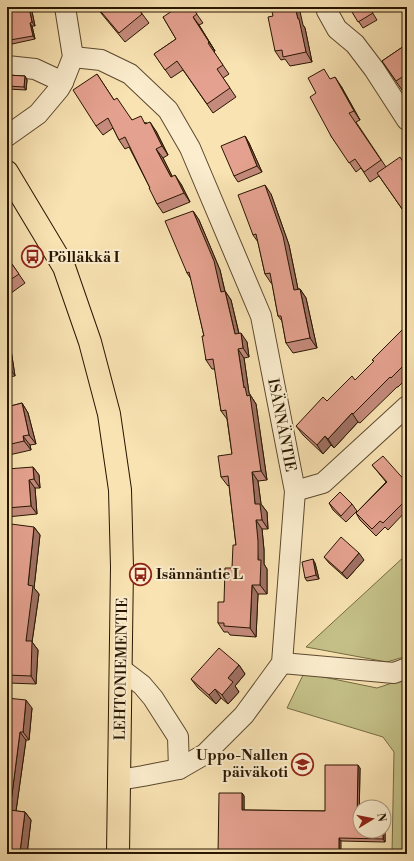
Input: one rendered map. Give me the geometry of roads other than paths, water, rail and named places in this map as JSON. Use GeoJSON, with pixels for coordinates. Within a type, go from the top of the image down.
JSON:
{"type":"FeatureCollection","features":[{"type":"Feature","properties":{"kind":"main road","name":"LEHTONIEMENTIE"},"geometry":{"type":"LineString","coordinates":[[7,172],[64,267],[90,342],[109,414],[120,490],[122,567],[118,854]]}},
{"type":"Feature","properties":{"kind":"street"},"geometry":{"type":"LineString","coordinates":[[7,136],[38,114],[63,82],[73,57],[65,7]]}},
{"type":"Feature","properties":{"kind":"street"},"geometry":{"type":"LineString","coordinates":[[326,7],[337,29],[356,44],[407,120]]}},
{"type":"Feature","properties":{"kind":"street","name":"ISÄNNÄNTIE"},"geometry":{"type":"LineString","coordinates":[[73,57],[101,60],[130,74],[168,110],[190,148],[261,316],[295,491],[282,663]]}},
{"type":"Feature","properties":{"kind":"street"},"geometry":{"type":"LineString","coordinates":[[7,66],[35,69],[63,82]]}},
{"type":"Feature","properties":{"kind":"street"},"geometry":{"type":"LineString","coordinates":[[295,491],[323,483],[407,406]]}},
{"type":"Feature","properties":{"kind":"street"},"geometry":{"type":"LineString","coordinates":[[119,780],[179,769],[204,754],[244,715],[282,663],[394,673],[407,668]]}},
{"type":"Feature","properties":{"kind":"street"},"geometry":{"type":"LineString","coordinates":[[121,668],[142,686],[153,698],[178,737],[179,769]]}},
{"type":"Feature","properties":{"kind":"place","name":"Pölläkkä I"},"geometry":{"type":"Point","coordinates":[32,257]}},
{"type":"Feature","properties":{"kind":"place","name":"Isännäntie L"},"geometry":{"type":"Point","coordinates":[141,574]}},
{"type":"Feature","properties":{"kind":"place","name":"Uppo-Nallen päiväkoti"},"geometry":{"type":"Point","coordinates":[303,764]}}]}
